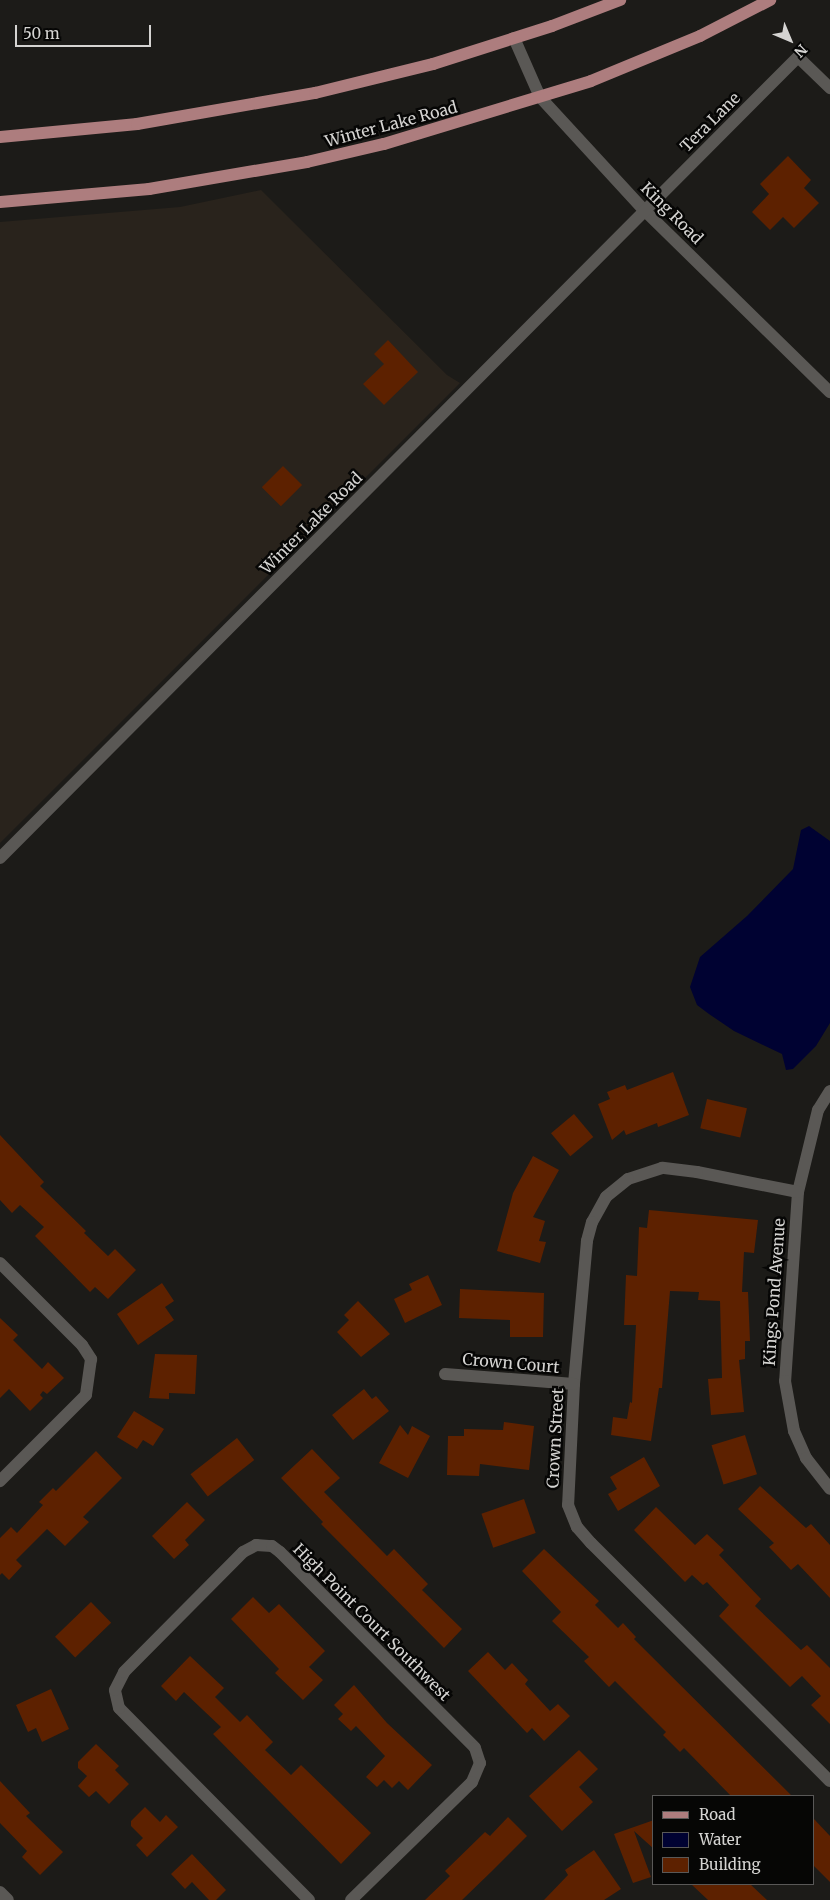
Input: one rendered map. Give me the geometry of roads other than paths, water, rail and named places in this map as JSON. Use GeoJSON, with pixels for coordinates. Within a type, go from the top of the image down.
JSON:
{"type":"FeatureCollection","features":[{"type":"Feature","properties":{"kind":"main road"},"geometry":{"type":"LineString","coordinates":[[0,137],[137,124],[305,95],[433,64],[514,38],[620,0]]}},
{"type":"Feature","properties":{"kind":"main road","name":"Winter Lake Road"},"geometry":{"type":"LineString","coordinates":[[0,202],[149,189],[307,162],[453,125],[540,97],[683,44],[770,0]]}},
{"type":"Feature","properties":{"kind":"street","name":"King Road"},"geometry":{"type":"LineString","coordinates":[[514,38],[540,97],[645,211],[830,392]]}},
{"type":"Feature","properties":{"kind":"street","name":"Tera Lane"},"geometry":{"type":"LineString","coordinates":[[645,211],[798,57],[830,88]]}},
{"type":"Feature","properties":{"kind":"street","name":"Winter Lake Road"},"geometry":{"type":"LineString","coordinates":[[0,858],[645,211]]}},
{"type":"Feature","properties":{"kind":"street","name":"Kings Pond Avenue"},"geometry":{"type":"LineString","coordinates":[[830,1091],[818,1110],[798,1192],[785,1381],[794,1431],[806,1458],[830,1489]]}},
{"type":"Feature","properties":{"kind":"street","name":"Crown Street"},"geometry":{"type":"LineString","coordinates":[[798,1192],[697,1172],[662,1168],[635,1176],[616,1187],[598,1209],[587,1241],[574,1384],[568,1505],[577,1527],[830,1781]]}},
{"type":"Feature","properties":{"kind":"street"},"geometry":{"type":"LineString","coordinates":[[0,1263],[82,1346],[91,1359],[91,1365],[86,1395],[0,1481]]}},
{"type":"Feature","properties":{"kind":"street","name":"Crown Court"},"geometry":{"type":"LineString","coordinates":[[445,1374],[574,1384]]}},
{"type":"Feature","properties":{"kind":"street","name":"High Point Court Southwest"},"geometry":{"type":"LineString","coordinates":[[309,1900],[119,1708],[115,1690],[124,1672],[243,1552],[265,1545],[280,1552],[475,1748],[480,1768],[472,1782],[351,1900]]}},
{"type":"Feature","properties":{"kind":"street"},"geometry":{"type":"LineString","coordinates":[[0,1892],[8,1900]]}},
{"type":"Feature","properties":{"kind":"water"},"geometry":{"type":"Polygon","coordinates":[[[809,826],[830,841],[830,1023],[816,1046],[793,1069],[786,1070],[782,1054],[734,1031],[709,1014],[697,1005],[690,987],[700,957],[747,916],[793,869],[801,830],[809,826]]]}}]}
